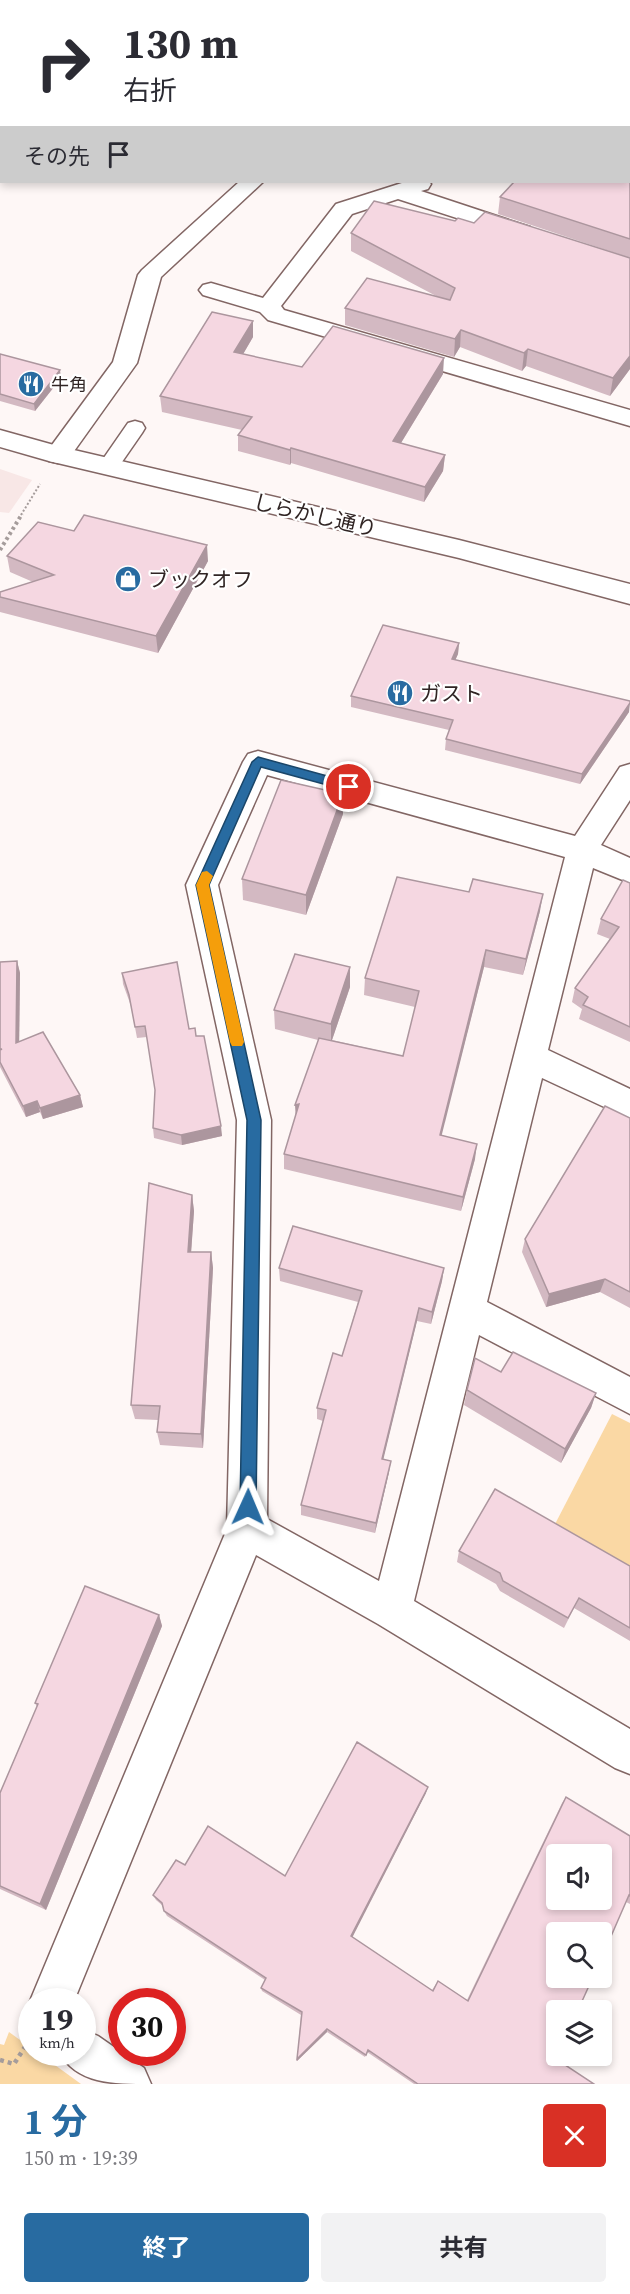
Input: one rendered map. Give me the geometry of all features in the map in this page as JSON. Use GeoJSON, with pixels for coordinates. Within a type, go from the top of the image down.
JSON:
{"type":"FeatureCollection","features":[{"type":"Feature","properties":{"kind":"street"},"geometry":{"type":"LineString","coordinates":[[58,455],[125,363],[150,275],[251,183]]}},
{"type":"Feature","properties":{"kind":"street"},"geometry":{"type":"LineString","coordinates":[[268,307],[344,209],[424,183]]}},
{"type":"Feature","properties":{"kind":"street"},"geometry":{"type":"LineString","coordinates":[[398,191],[544,240]]}},
{"type":"Feature","properties":{"kind":"street"},"geometry":{"type":"LineString","coordinates":[[211,290],[268,307],[276,315],[630,417]]}},
{"type":"Feature","properties":{"kind":"street","name":"しらかし通り"},"geometry":{"type":"LineString","coordinates":[[0,438],[58,455],[448,547],[630,594]]}},
{"type":"Feature","properties":{"kind":"street"},"geometry":{"type":"LineString","coordinates":[[57,1988],[247,1529],[254,1120],[202,885],[258,762],[582,850],[630,871]]}},
{"type":"Feature","properties":{"kind":"street"},"geometry":{"type":"LineString","coordinates":[[392,1610],[582,850],[630,776]]}},
{"type":"Feature","properties":{"kind":"street"},"geometry":{"type":"LineString","coordinates":[[530,1057],[630,1105]]}},
{"type":"Feature","properties":{"kind":"street"},"geometry":{"type":"LineString","coordinates":[[467,1310],[630,1396]]}},
{"type":"Feature","properties":{"kind":"street"},"geometry":{"type":"LineString","coordinates":[[247,1529],[392,1610],[630,1754]]}},
{"type":"Feature","properties":{"kind":"street"},"geometry":{"type":"LineString","coordinates":[[96,2062],[128,2084]]}},
{"type":"Feature","properties":{"kind":"lane"},"geometry":{"type":"LineString","coordinates":[[108,467],[135,428]]}},
{"type":"Feature","properties":{"kind":"path"},"geometry":{"type":"LineString","coordinates":[[0,550],[58,455]]}},
{"type":"Feature","properties":{"kind":"path"},"geometry":{"type":"LineString","coordinates":[[0,2060],[14,2064],[18,2058]]}},
{"type":"Feature","properties":{"kind":"shaded area"},"geometry":{"type":"Polygon","coordinates":[[[0,469],[32,480],[9,513],[0,512],[0,469]]]}},
{"type":"Feature","properties":{"kind":"shaded area"},"geometry":{"type":"Polygon","coordinates":[[[612,1414],[630,1423],[630,1572],[553,1528],[612,1414]]]}},
{"type":"Feature","properties":{"kind":"shaded area"},"geometry":{"type":"Polygon","coordinates":[[[9,2032],[18,2039],[18,2066],[56,2066],[81,2084],[0,2084],[0,2044],[4,2045],[9,2032]]]}},
{"type":"Feature","properties":{"kind":"building"},"geometry":{"type":"Polygon","coordinates":[[[513,183],[630,183],[630,239],[500,197],[513,183]]]}},
{"type":"Feature","properties":{"kind":"building"},"geometry":{"type":"Polygon","coordinates":[[[374,201],[455,221],[458,218],[474,223],[485,212],[630,258],[630,356],[613,378],[528,349],[524,353],[461,330],[455,339],[345,308],[367,278],[450,300],[455,288],[351,233],[374,201]]]}},
{"type":"Feature","properties":{"kind":"building"},"geometry":{"type":"Polygon","coordinates":[[[212,312],[253,321],[234,352],[302,367],[333,326],[444,358],[393,441],[445,455],[425,487],[238,435],[252,417],[160,396],[212,312]]]}},
{"type":"Feature","properties":{"kind":"building","name":"牛角"},"geometry":{"type":"Polygon","coordinates":[[[0,354],[60,370],[34,404],[0,394],[0,354]]]}},
{"type":"Feature","properties":{"kind":"building","name":"ブックオフ"},"geometry":{"type":"Polygon","coordinates":[[[84,515],[207,545],[156,636],[0,597],[0,592],[54,575],[7,556],[38,522],[74,531],[84,515]]]}},
{"type":"Feature","properties":{"kind":"building"},"geometry":{"type":"Polygon","coordinates":[[[383,625],[459,643],[452,659],[630,701],[630,703],[582,774],[446,739],[453,720],[351,696],[383,625]]]}},
{"type":"Feature","properties":{"kind":"building"},"geometry":{"type":"Polygon","coordinates":[[[281,780],[343,794],[306,895],[242,879],[281,780]]]}},
{"type":"Feature","properties":{"kind":"building"},"geometry":{"type":"Polygon","coordinates":[[[397,877],[469,892],[473,879],[543,894],[526,959],[486,950],[440,1135],[477,1144],[463,1197],[284,1154],[299,1104],[295,1105],[319,1038],[403,1056],[419,991],[365,978],[397,877]]]}},
{"type":"Feature","properties":{"kind":"building"},"geometry":{"type":"Polygon","coordinates":[[[623,880],[630,883],[630,1027],[583,1005],[588,997],[575,988],[619,927],[601,919],[623,880]]]}},
{"type":"Feature","properties":{"kind":"building"},"geometry":{"type":"Polygon","coordinates":[[[295,954],[350,967],[331,1024],[274,1010],[295,954]]]}},
{"type":"Feature","properties":{"kind":"building"},"geometry":{"type":"Polygon","coordinates":[[[17,961],[16,1043],[43,1032],[80,1095],[40,1108],[37,1101],[23,1106],[0,1062],[0,1050],[2,1049],[0,1049],[0,962],[17,961]]]}},
{"type":"Feature","properties":{"kind":"building"},"geometry":{"type":"Polygon","coordinates":[[[177,962],[189,1029],[195,1028],[196,1036],[204,1036],[221,1126],[181,1135],[153,1128],[155,1090],[145,1026],[135,1027],[122,973],[177,962]]]}},
{"type":"Feature","properties":{"kind":"building"},"geometry":{"type":"Polygon","coordinates":[[[605,1106],[630,1118],[630,1292],[605,1279],[549,1294],[525,1239],[605,1106]]]}},
{"type":"Feature","properties":{"kind":"building"},"geometry":{"type":"Polygon","coordinates":[[[149,1183],[192,1195],[188,1252],[211,1252],[201,1434],[157,1432],[160,1406],[131,1405],[149,1183]]]}},
{"type":"Feature","properties":{"kind":"building"},"geometry":{"type":"Polygon","coordinates":[[[293,1226],[444,1268],[432,1312],[419,1308],[382,1459],[391,1461],[376,1523],[301,1505],[326,1410],[317,1408],[333,1353],[342,1356],[362,1291],[279,1268],[293,1226]]]}},
{"type":"Feature","properties":{"kind":"building"},"geometry":{"type":"Polygon","coordinates":[[[513,1352],[596,1393],[565,1449],[467,1390],[475,1358],[501,1372],[513,1352]]]}},
{"type":"Feature","properties":{"kind":"building"},"geometry":{"type":"Polygon","coordinates":[[[495,1489],[630,1566],[630,1628],[579,1598],[568,1618],[503,1581],[500,1573],[459,1551],[495,1489]]]}},
{"type":"Feature","properties":{"kind":"building"},"geometry":{"type":"Polygon","coordinates":[[[85,1586],[159,1615],[40,1904],[0,1886],[0,1793],[38,1704],[35,1703],[85,1586]]]}},
{"type":"Feature","properties":{"kind":"building"},"geometry":{"type":"Polygon","coordinates":[[[357,1742],[428,1787],[351,1936],[433,1991],[438,1981],[468,2001],[566,1797],[630,1836],[630,1896],[612,1934],[612,1922],[546,1922],[546,1988],[588,1988],[583,2000],[546,2000],[546,2066],[567,2066],[594,2084],[418,2084],[368,2050],[366,2055],[327,2029],[297,2059],[302,2012],[261,1988],[266,1978],[164,1911],[162,1903],[153,1895],[176,1860],[185,1865],[208,1826],[285,1876],[357,1742]]]}},
{"type":"Feature","properties":{"kind":"slow traffic"},"geometry":{"type":"LineString","coordinates":[[207,876],[202,885],[237,1042]]}},
{"type":"Feature","properties":{"kind":"place","name":"牛角"},"geometry":{"type":"Point","coordinates":[31,384]}},
{"type":"Feature","properties":{"kind":"place","name":"ブックオフ"},"geometry":{"type":"Point","coordinates":[128,579]}},
{"type":"Feature","properties":{"kind":"place","name":"ガスト"},"geometry":{"type":"Point","coordinates":[400,693]}},
{"type":"Feature","properties":{"kind":"route"},"geometry":{"type":"LineString","coordinates":[[248,1507],[254,1120],[202,885],[258,762],[349,787]]}}]}
